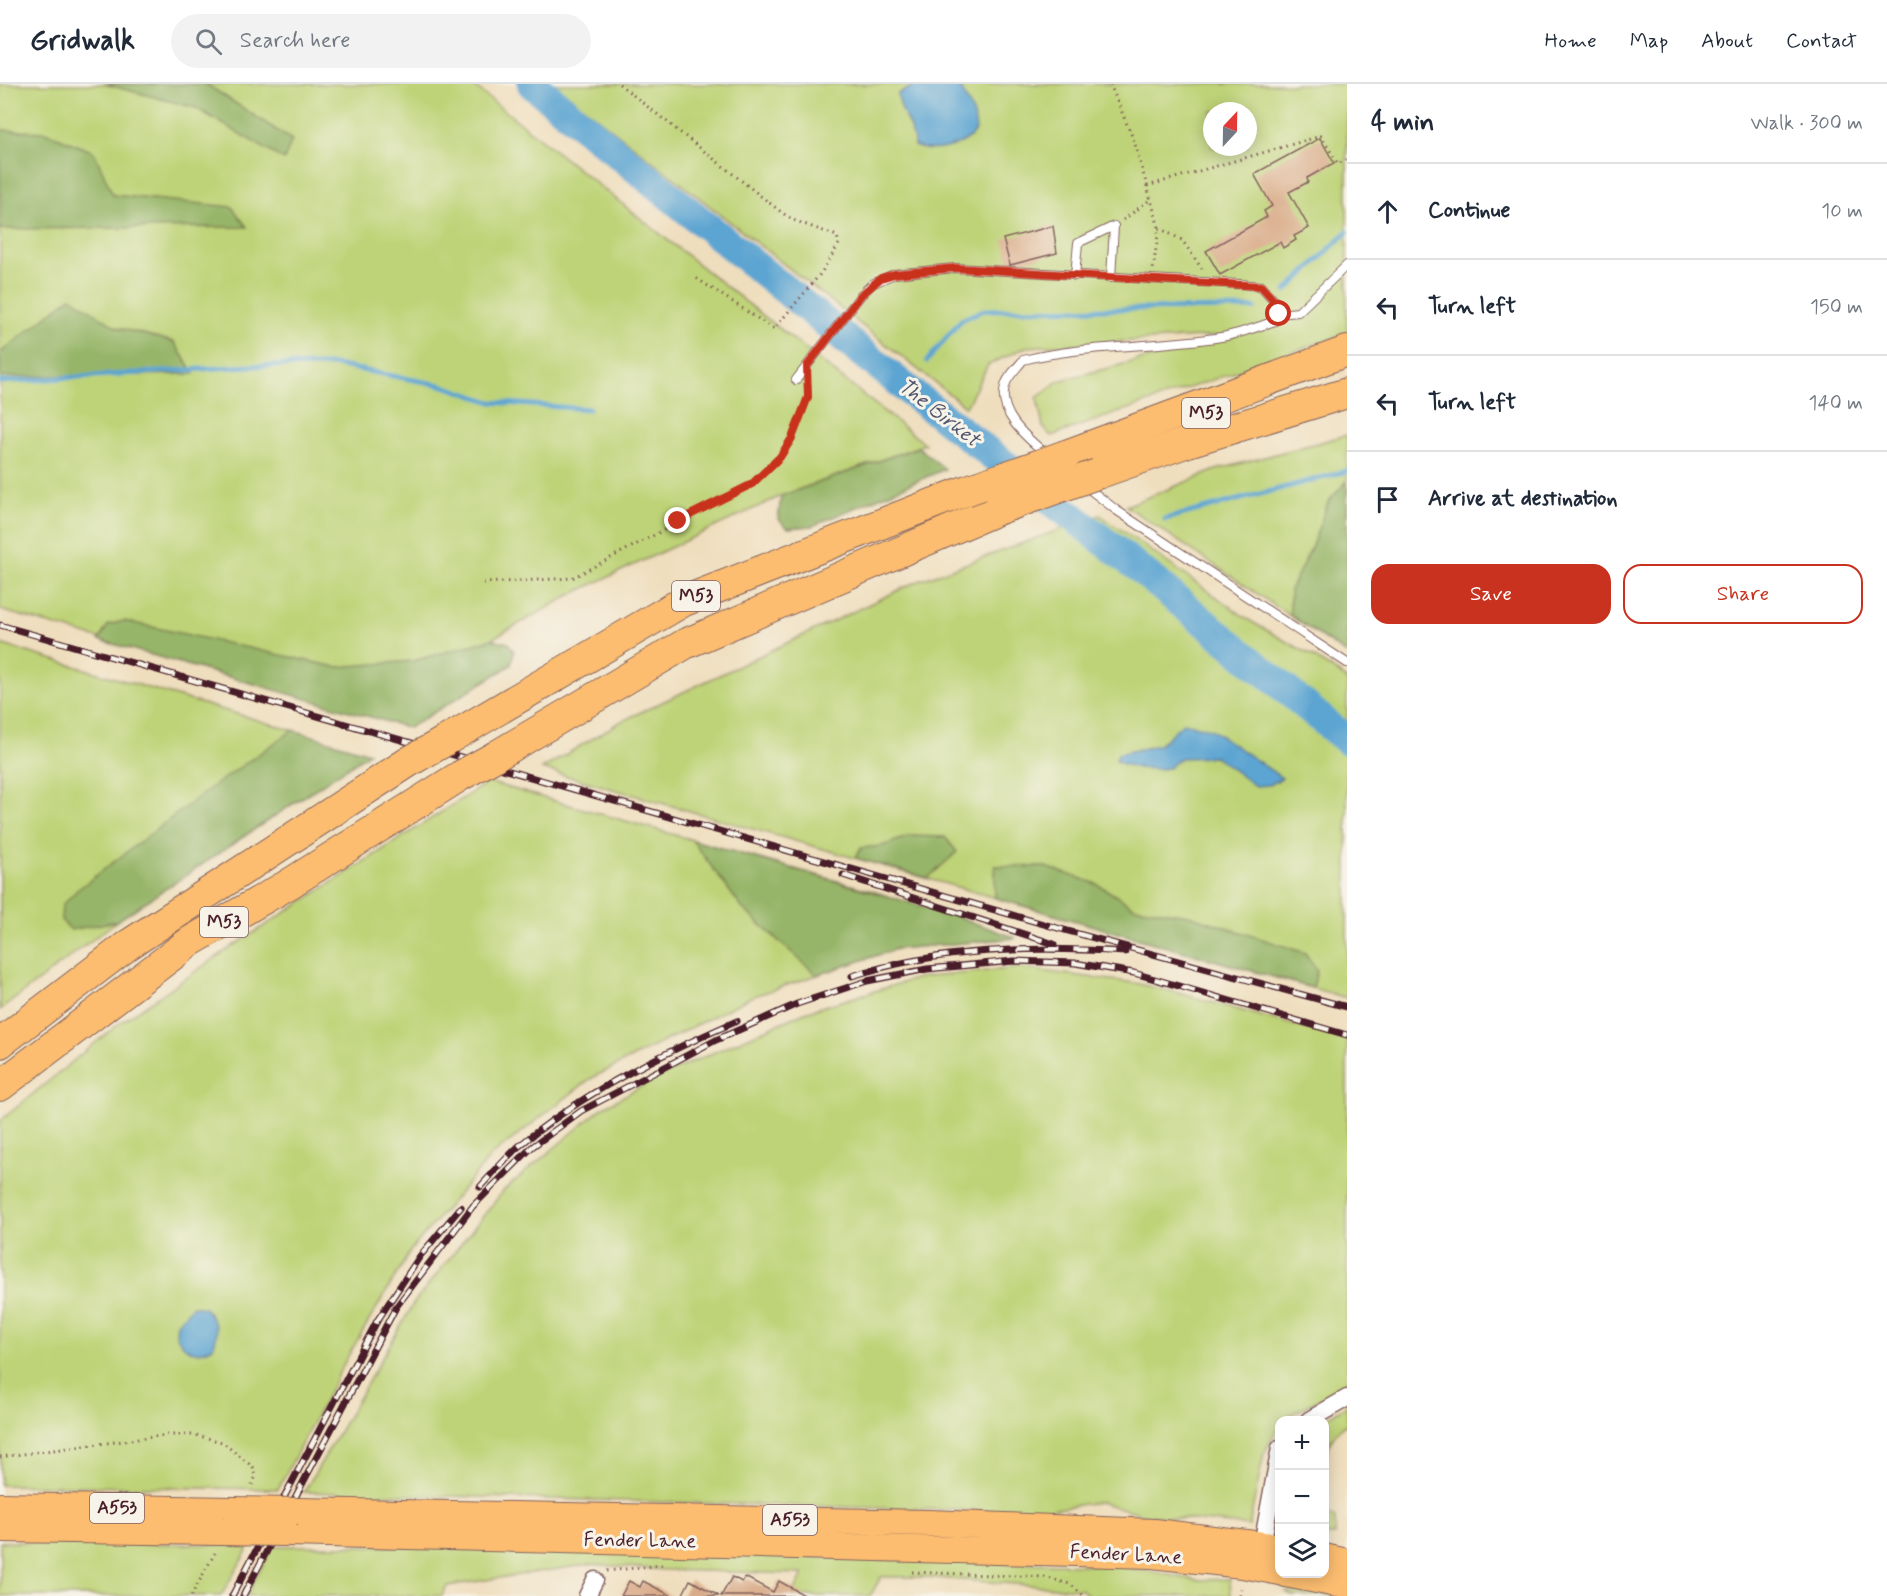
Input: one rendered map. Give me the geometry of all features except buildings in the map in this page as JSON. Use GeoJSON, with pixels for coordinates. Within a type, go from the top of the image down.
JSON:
{"type":"FeatureCollection","features":[{"type":"Feature","properties":{"kind":"highway"},"geometry":{"type":"LineString","coordinates":[[1075,468],[1347,351]]}},
{"type":"Feature","properties":{"kind":"highway","name":"M53"},"geometry":{"type":"LineString","coordinates":[[0,1086],[191,941],[290,884],[460,776],[685,644],[997,510],[1075,468],[1347,372]]}},
{"type":"Feature","properties":{"kind":"highway","name":"M53"},"geometry":{"type":"LineString","coordinates":[[0,1043],[128,945],[410,761],[684,601],[965,491],[1188,441],[1347,393]]}},
{"type":"Feature","properties":{"kind":"highway"},"geometry":{"type":"LineString","coordinates":[[1075,468],[1347,411]]}},
{"type":"Feature","properties":{"kind":"main road","name":"Fender Lane"},"geometry":{"type":"LineString","coordinates":[[0,1506],[233,1510],[293,1522],[1152,1555],[1275,1571]]}},
{"type":"Feature","properties":{"kind":"main road","name":"Fender Lane"},"geometry":{"type":"LineString","coordinates":[[0,1529],[221,1532],[293,1522],[929,1523],[1155,1532],[1271,1546]]}},
{"type":"Feature","properties":{"kind":"main road"},"geometry":{"type":"LineString","coordinates":[[1329,1558],[1347,1562]]}},
{"type":"Feature","properties":{"kind":"main road"},"geometry":{"type":"LineString","coordinates":[[1306,1578],[1347,1586]]}},
{"type":"Feature","properties":{"kind":"street"},"geometry":{"type":"LineString","coordinates":[[1316,1416],[1347,1398]]}},
{"type":"Feature","properties":{"kind":"street"},"geometry":{"type":"LineString","coordinates":[[1271,1546],[1278,1470]]}},
{"type":"Feature","properties":{"kind":"street"},"geometry":{"type":"LineString","coordinates":[[587,1596],[595,1580]]}},
{"type":"Feature","properties":{"kind":"lane"},"geometry":{"type":"LineString","coordinates":[[1075,276],[1078,243],[1114,226],[1111,278]]}},
{"type":"Feature","properties":{"kind":"lane"},"geometry":{"type":"LineString","coordinates":[[1279,314],[1298,312],[1347,265]]}},
{"type":"Feature","properties":{"kind":"lane"},"geometry":{"type":"LineString","coordinates":[[796,380],[861,295],[881,278],[894,274],[955,268],[1261,286],[1277,304],[1279,314],[1275,321],[1224,337],[1063,350],[1023,360],[1006,383],[1004,403],[1021,434],[1075,468],[1116,510],[1347,663]]}},
{"type":"Feature","properties":{"kind":"path"},"geometry":{"type":"LineString","coordinates":[[619,84],[781,212],[793,220],[837,236],[839,244],[836,254],[778,327],[774,329],[767,327],[741,306],[696,278]]}},
{"type":"Feature","properties":{"kind":"path"},"geometry":{"type":"LineString","coordinates":[[1110,84],[1134,141],[1159,228],[1152,281]]}},
{"type":"Feature","properties":{"kind":"path"},"geometry":{"type":"LineString","coordinates":[[1147,186],[1322,136],[1338,164],[1347,159]]}},
{"type":"Feature","properties":{"kind":"path"},"geometry":{"type":"LineString","coordinates":[[1114,226],[1151,199]]}},
{"type":"Feature","properties":{"kind":"path"},"geometry":{"type":"LineString","coordinates":[[1159,228],[1182,240],[1212,283]]}},
{"type":"Feature","properties":{"kind":"path"},"geometry":{"type":"LineString","coordinates":[[483,583],[572,578],[752,484],[780,457],[792,438],[808,397],[807,366]]}},
{"type":"Feature","properties":{"kind":"path"},"geometry":{"type":"LineString","coordinates":[[0,1457],[168,1435],[196,1436],[222,1443],[253,1467],[256,1476]]}},
{"type":"Feature","properties":{"kind":"path"},"geometry":{"type":"LineString","coordinates":[[595,1580],[609,1569],[666,1565]]}},
{"type":"Feature","properties":{"kind":"path"},"geometry":{"type":"LineString","coordinates":[[906,1571],[1044,1577],[1070,1584],[1084,1596]]}},
{"type":"Feature","properties":{"kind":"green space"},"geometry":{"type":"Polygon","coordinates":[[[0,84],[471,84],[925,444],[781,496],[574,593],[359,713],[0,610],[0,84]]]}},
{"type":"Feature","properties":{"kind":"green space"},"geometry":{"type":"Polygon","coordinates":[[[104,84],[206,84],[292,140],[284,160],[196,108],[104,84]]]}},
{"type":"Feature","properties":{"kind":"green space"},"geometry":{"type":"Polygon","coordinates":[[[554,84],[1347,84],[1347,333],[1051,436],[1043,427],[1037,398],[1058,381],[1237,335],[1026,347],[988,365],[966,407],[554,84]]]}},
{"type":"Feature","properties":{"kind":"green space"},"geometry":{"type":"Polygon","coordinates":[[[0,130],[45,132],[94,152],[113,195],[232,207],[247,227],[0,229],[0,130]]]}},
{"type":"Feature","properties":{"kind":"green space"},"geometry":{"type":"Polygon","coordinates":[[[71,297],[116,327],[174,342],[194,374],[0,377],[0,353],[71,297]]]}},
{"type":"Feature","properties":{"kind":"green space"},"geometry":{"type":"Polygon","coordinates":[[[1347,435],[1347,654],[1126,506],[1216,470],[1347,435]]]}},
{"type":"Feature","properties":{"kind":"green space"},"geometry":{"type":"Polygon","coordinates":[[[918,447],[945,469],[812,526],[788,528],[778,519],[781,496],[918,447]]]}},
{"type":"Feature","properties":{"kind":"green space"},"geometry":{"type":"Polygon","coordinates":[[[1347,481],[1347,654],[1290,615],[1290,590],[1312,546],[1328,502],[1347,481]]]}},
{"type":"Feature","properties":{"kind":"green space"},"geometry":{"type":"Polygon","coordinates":[[[1100,515],[1252,622],[1309,654],[1347,679],[1347,998],[542,769],[618,723],[916,582],[1100,515]]]}},
{"type":"Feature","properties":{"kind":"green space"},"geometry":{"type":"Polygon","coordinates":[[[124,621],[336,667],[413,661],[492,639],[508,643],[514,652],[511,665],[409,728],[99,640],[108,625],[124,621]]]}},
{"type":"Feature","properties":{"kind":"green space"},"geometry":{"type":"Polygon","coordinates":[[[0,644],[369,753],[117,921],[0,1010],[0,644]]]}},
{"type":"Feature","properties":{"kind":"green space"},"geometry":{"type":"Polygon","coordinates":[[[293,730],[369,753],[117,921],[71,930],[61,920],[62,905],[77,890],[213,786],[293,730]]]}},
{"type":"Feature","properties":{"kind":"green space"},"geometry":{"type":"Polygon","coordinates":[[[488,782],[873,891],[1016,938],[896,949],[751,997],[590,1079],[492,1155],[411,1250],[348,1356],[278,1489],[0,1485],[0,1121],[117,1025],[233,946],[488,782]]]}},
{"type":"Feature","properties":{"kind":"green space"},"geometry":{"type":"Polygon","coordinates":[[[910,836],[945,837],[957,852],[928,878],[855,858],[861,848],[882,846],[910,836]]]}},
{"type":"Feature","properties":{"kind":"green space"},"geometry":{"type":"Polygon","coordinates":[[[692,840],[953,915],[1016,938],[896,949],[817,975],[742,908],[692,840]]]}},
{"type":"Feature","properties":{"kind":"green space"},"geometry":{"type":"Polygon","coordinates":[[[995,866],[1046,867],[1097,884],[1134,907],[1189,915],[1305,953],[1317,970],[1313,988],[995,898],[995,866]]]}},
{"type":"Feature","properties":{"kind":"green space"},"geometry":{"type":"Polygon","coordinates":[[[1017,968],[1135,983],[1347,1040],[1347,1385],[1288,1416],[1275,1416],[1275,1434],[1264,1453],[1249,1526],[1146,1515],[1099,1502],[1028,1512],[304,1492],[414,1303],[504,1190],[602,1108],[654,1079],[805,1012],[918,978],[1017,968]]]}},
{"type":"Feature","properties":{"kind":"green space"},"geometry":{"type":"Polygon","coordinates":[[[1347,1405],[1347,1424],[1340,1429],[1329,1445],[1329,1417],[1347,1405]]]}},
{"type":"Feature","properties":{"kind":"green space"},"geometry":{"type":"Polygon","coordinates":[[[1329,1516],[1335,1518],[1335,1535],[1329,1535],[1329,1516]]]}},
{"type":"Feature","properties":{"kind":"green space"},"geometry":{"type":"Polygon","coordinates":[[[0,1542],[249,1547],[221,1596],[0,1596],[0,1542]]]}},
{"type":"Feature","properties":{"kind":"green space"},"geometry":{"type":"Polygon","coordinates":[[[273,1546],[458,1546],[1120,1566],[1196,1580],[1230,1579],[1231,1596],[1089,1596],[1081,1589],[924,1577],[881,1577],[870,1596],[792,1596],[803,1574],[665,1570],[590,1564],[447,1586],[442,1596],[246,1596],[273,1546]]]}},
{"type":"Feature","properties":{"kind":"green space"},"geometry":{"type":"Polygon","coordinates":[[[1286,1592],[1313,1592],[1338,1596],[1292,1596],[1286,1592]]]}},
{"type":"Feature","properties":{"kind":"water"},"geometry":{"type":"Polygon","coordinates":[[[917,84],[959,84],[974,115],[976,130],[971,136],[948,148],[930,149],[914,146],[914,139],[901,108],[898,94],[917,84]]]}},
{"type":"Feature","properties":{"kind":"water"},"geometry":{"type":"Polygon","coordinates":[[[1183,723],[1211,729],[1282,778],[1270,785],[1255,786],[1216,757],[1180,758],[1169,768],[1156,769],[1135,767],[1116,761],[1118,754],[1159,745],[1183,723]]]}},
{"type":"Feature","properties":{"kind":"water"},"geometry":{"type":"Polygon","coordinates":[[[193,1306],[205,1308],[217,1331],[213,1347],[201,1352],[186,1348],[176,1334],[177,1323],[193,1306]]]}},
{"type":"Feature","properties":{"kind":"waterway","name":"The Birket"},"geometry":{"type":"LineString","coordinates":[[532,84],[917,397],[1136,566],[1347,740]]}},
{"type":"Feature","properties":{"kind":"waterway"},"geometry":{"type":"LineString","coordinates":[[1286,291],[1347,232]]}},
{"type":"Feature","properties":{"kind":"waterway"},"geometry":{"type":"LineString","coordinates":[[927,361],[961,320],[984,310],[1255,308]]}},
{"type":"Feature","properties":{"kind":"waterway"},"geometry":{"type":"LineString","coordinates":[[0,382],[249,366],[335,365],[441,385],[491,402],[589,409]]}},
{"type":"Feature","properties":{"kind":"waterway"},"geometry":{"type":"LineString","coordinates":[[917,397],[920,386]]}},
{"type":"Feature","properties":{"kind":"waterway"},"geometry":{"type":"LineString","coordinates":[[1165,519],[1347,471]]}},
{"type":"Feature","properties":{"kind":"waterway"},"geometry":{"type":"LineString","coordinates":[[1136,566],[1142,555]]}},
{"type":"Feature","properties":{"kind":"railway"},"geometry":{"type":"LineString","coordinates":[[0,625],[1068,931],[1347,1007]]}},
{"type":"Feature","properties":{"kind":"railway"},"geometry":{"type":"LineString","coordinates":[[843,875],[1054,944]]}},
{"type":"Feature","properties":{"kind":"railway"},"geometry":{"type":"LineString","coordinates":[[852,976],[919,960],[987,951],[1056,949],[1125,952]]}},
{"type":"Feature","properties":{"kind":"railway"},"geometry":{"type":"LineString","coordinates":[[243,1596],[396,1307],[473,1206],[532,1147],[581,1111],[716,1040],[797,1004],[867,981],[927,969],[1014,961],[1075,963],[1134,973],[1347,1035]]}},
{"type":"Feature","properties":{"kind":"railway"},"geometry":{"type":"LineString","coordinates":[[480,1187],[518,1147],[595,1092],[651,1061],[737,1021]]}},
{"type":"Feature","properties":{"kind":"railway"},"geometry":{"type":"LineString","coordinates":[[232,1596],[377,1321],[420,1256],[461,1207]]}},
{"type":"Feature","properties":{"kind":"route"},"geometry":{"type":"LineString","coordinates":[[678,521],[752,484],[780,457],[792,438],[808,397],[810,380],[807,366],[861,295],[881,278],[894,274],[955,268],[1152,281],[1239,284],[1261,286],[1277,304],[1279,314]]}}]}
